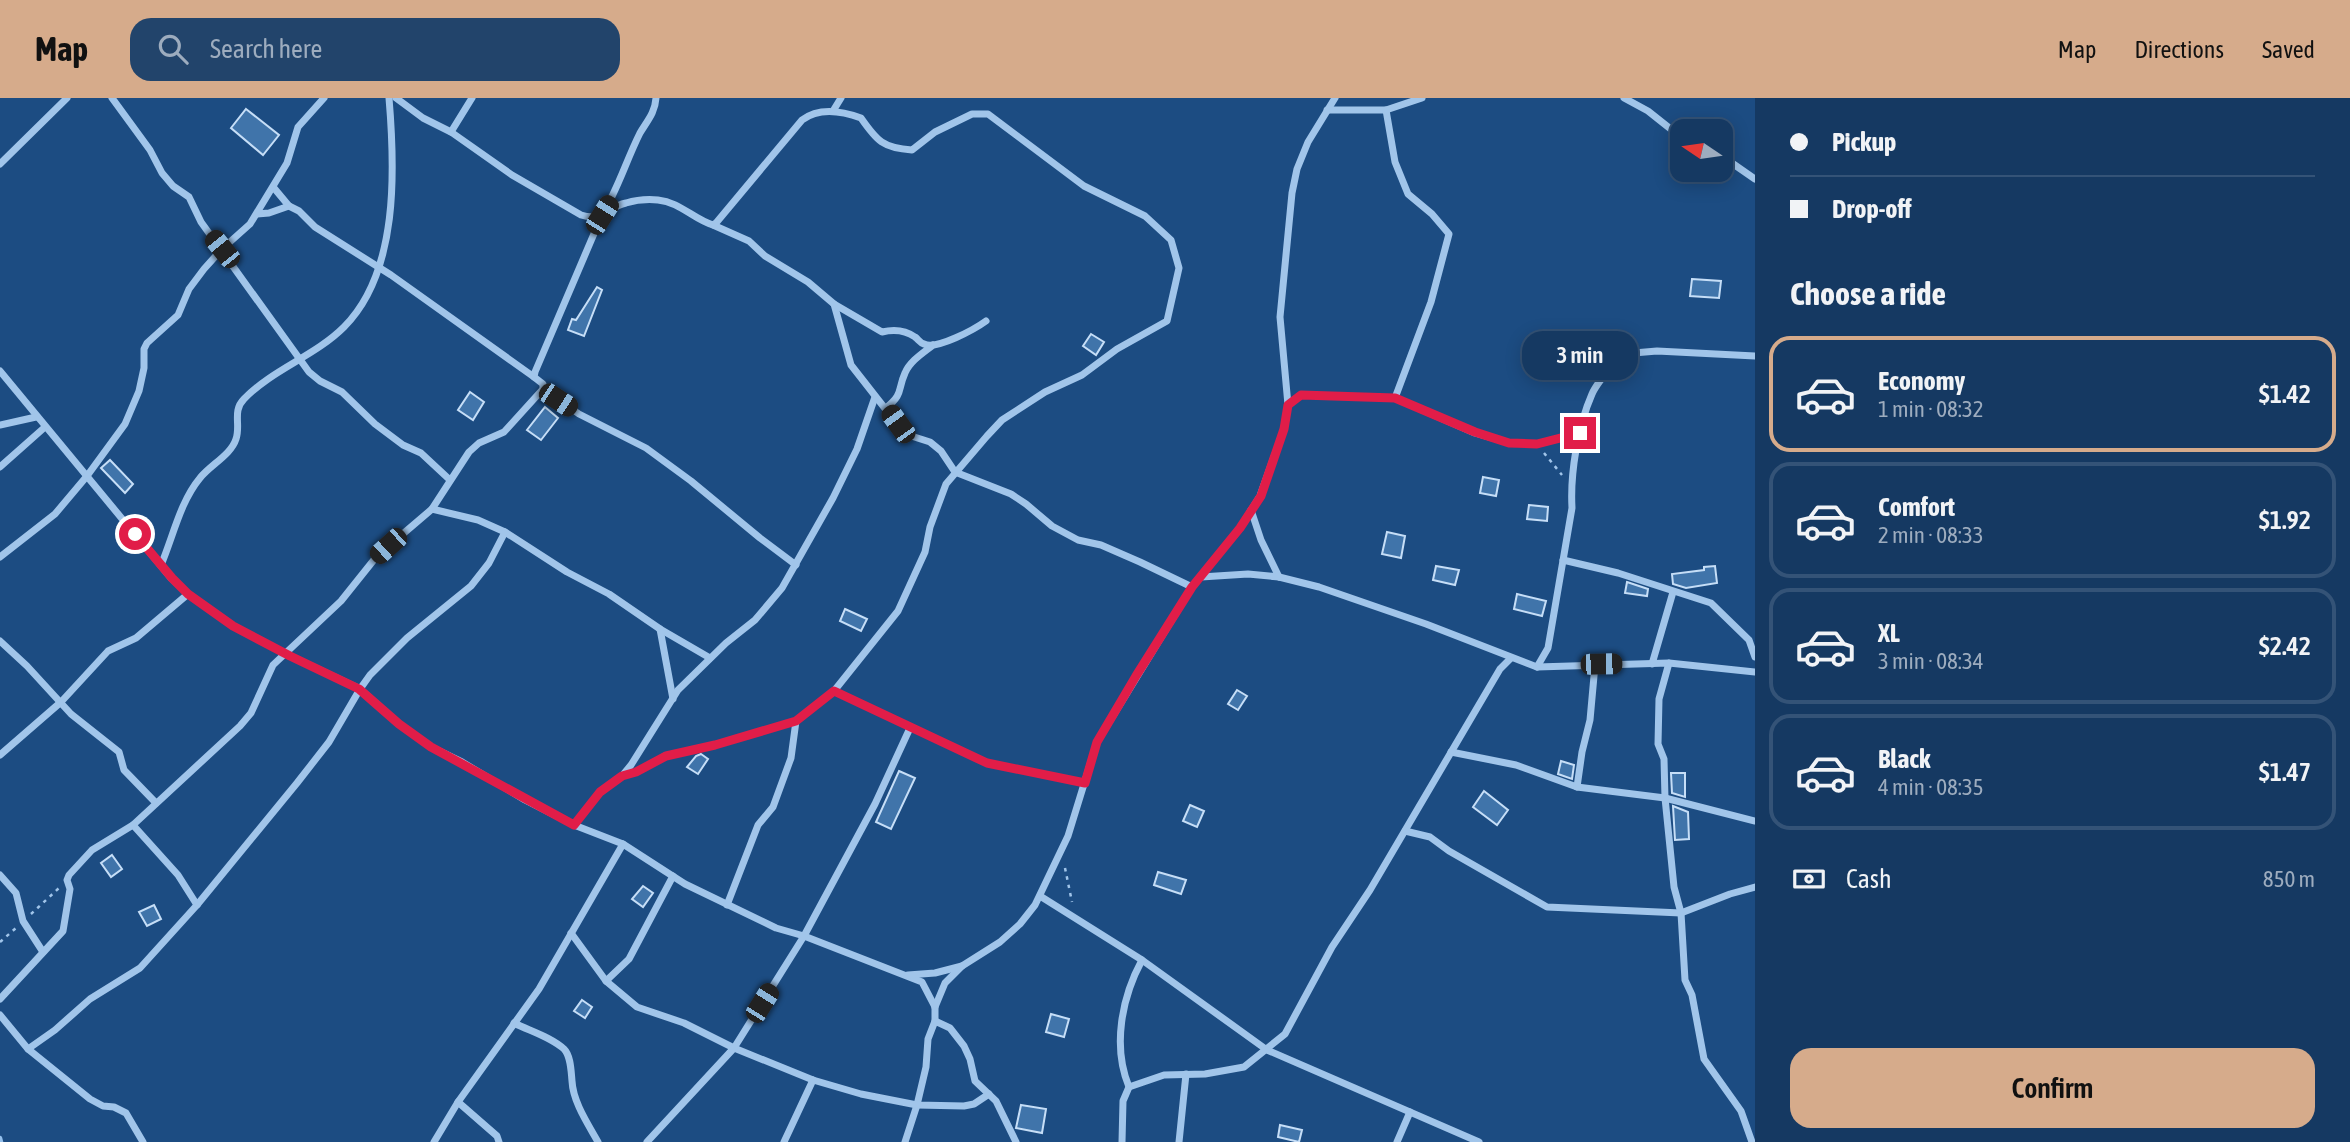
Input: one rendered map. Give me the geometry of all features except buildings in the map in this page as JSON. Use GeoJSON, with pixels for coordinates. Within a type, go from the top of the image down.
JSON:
{"type":"FeatureCollection","features":[{"type":"Feature","properties":{"kind":"street"},"geometry":{"type":"LineString","coordinates":[[0,164],[67,98]]}},
{"type":"Feature","properties":{"kind":"street"},"geometry":{"type":"LineString","coordinates":[[112,98],[150,150],[162,173],[173,186],[189,197],[201,222],[309,372],[342,392],[375,424],[403,445],[421,453],[450,480]]}},
{"type":"Feature","properties":{"kind":"street"},"geometry":{"type":"LineString","coordinates":[[0,557],[55,514],[125,424],[139,391],[144,368],[144,349],[178,315],[189,289],[222,249],[250,224],[288,163],[298,127],[324,98]]}},
{"type":"Feature","properties":{"kind":"street"},"geometry":{"type":"LineString","coordinates":[[161,565],[184,504],[199,478],[229,450],[236,439],[237,412],[242,401],[261,384],[344,327],[364,298],[379,267],[391,215],[392,134],[389,98]]}},
{"type":"Feature","properties":{"kind":"street"},"geometry":{"type":"LineString","coordinates":[[396,98],[423,118],[451,132],[499,167],[571,210],[590,218],[624,203],[659,200],[677,205],[749,241],[765,256],[808,282],[834,304],[882,332],[902,331],[924,344],[934,345],[947,342],[986,321]]}},
{"type":"Feature","properties":{"kind":"street"},"geometry":{"type":"LineString","coordinates":[[451,132],[472,98]]}},
{"type":"Feature","properties":{"kind":"street"},"geometry":{"type":"LineString","coordinates":[[534,377],[602,215],[616,193],[640,134],[655,108],[656,98]]}},
{"type":"Feature","properties":{"kind":"street"},"geometry":{"type":"LineString","coordinates":[[833,111],[841,98]]}},
{"type":"Feature","properties":{"kind":"street"},"geometry":{"type":"LineString","coordinates":[[1324,98],[1331,104],[1387,110],[1422,98]]}},
{"type":"Feature","properties":{"kind":"street"},"geometry":{"type":"LineString","coordinates":[[1625,98],[1648,111],[1670,128]]}},
{"type":"Feature","properties":{"kind":"street"},"geometry":{"type":"LineString","coordinates":[[935,1007],[945,983],[962,966],[1000,942],[1020,924],[1040,896],[1062,849],[1097,742],[1192,587],[1261,496],[1284,429],[1288,405],[1280,317],[1292,193],[1297,169],[1308,142],[1331,104]]}},
{"type":"Feature","properties":{"kind":"street"},"geometry":{"type":"LineString","coordinates":[[1387,110],[1395,162],[1408,194],[1432,214],[1449,234],[1431,302],[1395,398]]}},
{"type":"Feature","properties":{"kind":"street"},"geometry":{"type":"LineString","coordinates":[[622,776],[636,772],[666,756],[715,745],[796,721],[834,691],[898,611],[925,552],[930,527],[946,484],[955,472],[1002,419],[1045,392],[1082,375],[1117,349],[1167,321],[1179,268],[1171,240],[1145,216],[1084,187],[988,114],[972,114],[936,132],[912,150],[893,149],[876,140],[861,118],[833,111],[812,113],[802,120],[713,225]]}},
{"type":"Feature","properties":{"kind":"street"},"geometry":{"type":"LineString","coordinates":[[1733,164],[1755,179]]}},
{"type":"Feature","properties":{"kind":"street"},"geometry":{"type":"LineString","coordinates":[[274,188],[289,206],[299,211],[323,232],[379,267],[534,377],[543,384],[543,389],[579,414],[646,448],[796,565]]}},
{"type":"Feature","properties":{"kind":"street"},"geometry":{"type":"LineString","coordinates":[[257,214],[289,206]]}},
{"type":"Feature","properties":{"kind":"street"},"geometry":{"type":"LineString","coordinates":[[834,304],[851,365],[905,434],[930,442],[941,451],[955,472],[1011,494],[1052,526],[1078,540],[1101,545],[1192,587]]}},
{"type":"Feature","properties":{"kind":"street"},"geometry":{"type":"LineString","coordinates":[[886,408],[899,396],[903,377],[910,364],[934,345]]}},
{"type":"Feature","properties":{"kind":"street"},"geometry":{"type":"LineString","coordinates":[[1537,667],[1548,648],[1572,508],[1571,485],[1580,433],[1592,392],[1622,354],[1657,351],[1755,356]]}},
{"type":"Feature","properties":{"kind":"street"},"geometry":{"type":"LineString","coordinates":[[0,371],[161,565],[188,594],[233,626],[359,689],[399,724],[431,747],[574,825],[623,844],[673,876],[727,905],[776,928],[804,936],[922,982],[935,1007],[935,1021],[928,1039],[926,1067],[917,1105],[905,1142]]}},
{"type":"Feature","properties":{"kind":"street"},"geometry":{"type":"LineString","coordinates":[[0,999],[63,931],[70,889],[67,880],[69,875],[92,850],[133,825],[251,713],[273,665],[341,601],[377,555],[432,509],[469,452],[479,443],[504,432],[543,389]]}},
{"type":"Feature","properties":{"kind":"street"},"geometry":{"type":"LineString","coordinates":[[1288,405],[1301,395],[1395,398],[1475,432],[1509,443],[1537,444],[1580,433]]}},
{"type":"Feature","properties":{"kind":"street"},"geometry":{"type":"LineString","coordinates":[[574,825],[600,792],[622,776],[678,690],[710,658],[755,620],[782,588],[851,461],[875,397]]}},
{"type":"Feature","properties":{"kind":"street"},"geometry":{"type":"LineString","coordinates":[[0,425],[36,416]]}},
{"type":"Feature","properties":{"kind":"street"},"geometry":{"type":"LineString","coordinates":[[0,467],[45,427]]}},
{"type":"Feature","properties":{"kind":"street"},"geometry":{"type":"LineString","coordinates":[[432,509],[478,520],[505,532],[710,658]]}},
{"type":"Feature","properties":{"kind":"street"},"geometry":{"type":"LineString","coordinates":[[1251,510],[1261,540],[1279,577]]}},
{"type":"Feature","properties":{"kind":"street"},"geometry":{"type":"LineString","coordinates":[[28,1049],[55,1030],[90,999],[140,968],[197,905],[329,742],[359,689],[407,638],[471,586],[489,563],[505,532]]}},
{"type":"Feature","properties":{"kind":"street"},"geometry":{"type":"LineString","coordinates":[[1563,560],[1618,572],[1711,603],[1749,640],[1755,657]]}},
{"type":"Feature","properties":{"kind":"street"},"geometry":{"type":"LineString","coordinates":[[1201,577],[1248,574],[1279,577],[1319,587],[1426,624],[1537,667],[1669,663],[1755,672]]}},
{"type":"Feature","properties":{"kind":"street"},"geometry":{"type":"LineString","coordinates":[[1652,664],[1673,592]]}},
{"type":"Feature","properties":{"kind":"street"},"geometry":{"type":"LineString","coordinates":[[0,755],[61,702],[108,651],[136,638],[188,594]]}},
{"type":"Feature","properties":{"kind":"street"},"geometry":{"type":"LineString","coordinates":[[660,629],[673,699]]}},
{"type":"Feature","properties":{"kind":"street"},"geometry":{"type":"LineString","coordinates":[[0,641],[71,714],[119,752],[124,770],[156,803]]}},
{"type":"Feature","properties":{"kind":"street"},"geometry":{"type":"LineString","coordinates":[[1129,1087],[1164,1076],[1244,1067],[1285,1034],[1332,947],[1370,890],[1500,669],[1511,658]]}},
{"type":"Feature","properties":{"kind":"street"},"geometry":{"type":"LineString","coordinates":[[1669,663],[1659,699],[1658,744],[1664,759],[1674,887],[1682,913],[1685,981],[1692,995],[1704,1059],[1741,1111],[1752,1142]]}},
{"type":"Feature","properties":{"kind":"street"},"geometry":{"type":"LineString","coordinates":[[1577,787],[1590,720],[1595,665]]}},
{"type":"Feature","properties":{"kind":"street"},"geometry":{"type":"LineString","coordinates":[[834,691],[987,763],[1085,783]]}},
{"type":"Feature","properties":{"kind":"street"},"geometry":{"type":"LineString","coordinates":[[727,905],[758,825],[773,807],[791,758],[796,721]]}},
{"type":"Feature","properties":{"kind":"street"},"geometry":{"type":"LineString","coordinates":[[647,1142],[734,1048],[804,936],[875,804],[910,728]]}},
{"type":"Feature","properties":{"kind":"street"},"geometry":{"type":"LineString","coordinates":[[1451,752],[1516,765],[1577,787],[1665,798],[1755,821]]}},
{"type":"Feature","properties":{"kind":"street"},"geometry":{"type":"LineString","coordinates":[[133,825],[178,875],[197,905]]}},
{"type":"Feature","properties":{"kind":"street"},"geometry":{"type":"LineString","coordinates":[[1405,831],[1430,837],[1449,851],[1548,907],[1682,913],[1755,887]]}},
{"type":"Feature","properties":{"kind":"street"},"geometry":{"type":"LineString","coordinates":[[434,1142],[458,1102],[539,989],[623,844]]}},
{"type":"Feature","properties":{"kind":"street"},"geometry":{"type":"LineString","coordinates":[[0,874],[16,893],[23,921],[43,952]]}},
{"type":"Feature","properties":{"kind":"street"},"geometry":{"type":"LineString","coordinates":[[606,981],[629,959],[673,876]]}},
{"type":"Feature","properties":{"kind":"street"},"geometry":{"type":"LineString","coordinates":[[1040,896],[1142,960],[1267,1050],[1479,1142]]}},
{"type":"Feature","properties":{"kind":"street"},"geometry":{"type":"LineString","coordinates":[[571,933],[606,981],[637,1007],[684,1023],[734,1048],[813,1080],[860,1094],[917,1105],[964,1106],[974,1104],[989,1094]]}},
{"type":"Feature","properties":{"kind":"street"},"geometry":{"type":"LineString","coordinates":[[1122,1142],[1123,1101],[1129,1087],[1123,1073],[1122,1017],[1142,960]]}},
{"type":"Feature","properties":{"kind":"street"},"geometry":{"type":"LineString","coordinates":[[907,975],[935,973],[962,966]]}},
{"type":"Feature","properties":{"kind":"street"},"geometry":{"type":"LineString","coordinates":[[0,1014],[28,1049],[90,1099],[103,1106],[126,1112],[143,1142]]}},
{"type":"Feature","properties":{"kind":"street"},"geometry":{"type":"LineString","coordinates":[[935,1021],[950,1028],[964,1046],[975,1081],[996,1101],[1016,1142]]}},
{"type":"Feature","properties":{"kind":"street"},"geometry":{"type":"LineString","coordinates":[[514,1023],[556,1043],[566,1051],[572,1085],[598,1142]]}},
{"type":"Feature","properties":{"kind":"street"},"geometry":{"type":"LineString","coordinates":[[1179,1142],[1186,1074]]}},
{"type":"Feature","properties":{"kind":"street"},"geometry":{"type":"LineString","coordinates":[[784,1142],[813,1080]]}},
{"type":"Feature","properties":{"kind":"street"},"geometry":{"type":"LineString","coordinates":[[458,1102],[496,1136],[499,1142]]}},
{"type":"Feature","properties":{"kind":"street"},"geometry":{"type":"LineString","coordinates":[[1396,1142],[1410,1112]]}},
{"type":"Feature","properties":{"kind":"path"},"geometry":{"type":"LineString","coordinates":[[1537,444],[1571,485]]}},
{"type":"Feature","properties":{"kind":"path"},"geometry":{"type":"LineString","coordinates":[[1062,849],[1067,885],[1077,919]]}},
{"type":"Feature","properties":{"kind":"path"},"geometry":{"type":"LineString","coordinates":[[0,942],[67,880]]}},
{"type":"Feature","properties":{"kind":"waterway"},"geometry":{"type":"LineString","coordinates":[[0,1138],[1,1142]]}},
{"type":"Feature","properties":{"kind":"route"},"geometry":{"type":"LineString","coordinates":[[135,534],[188,594],[233,626],[359,689],[399,724],[431,747],[574,825],[600,792],[622,776],[636,772],[666,756],[715,745],[796,721],[834,691],[987,763],[1085,783],[1097,742],[1136,676],[1192,587],[1240,528],[1261,496],[1284,429],[1288,405],[1301,395],[1395,398],[1475,432],[1509,443],[1537,444],[1580,433]]}}]}
